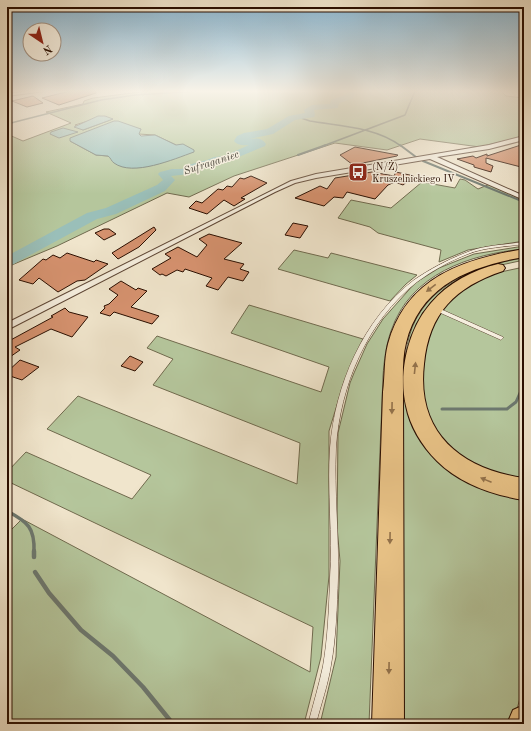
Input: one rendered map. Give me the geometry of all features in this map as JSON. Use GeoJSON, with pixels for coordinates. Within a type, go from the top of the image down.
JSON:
{"type":"FeatureCollection","features":[{"type":"Feature","properties":{"kind":"highway"},"geometry":{"type":"LineString","coordinates":[[388,724],[393,392],[395,356],[399,337],[410,314],[425,292],[441,280],[456,271],[485,260],[524,253]]}},
{"type":"Feature","properties":{"kind":"highway"},"geometry":{"type":"LineString","coordinates":[[524,262],[494,269],[476,276],[459,286],[435,308],[424,326],[414,371],[417,411],[430,436],[440,449],[455,463],[470,473],[490,482],[507,487],[524,489]]}},
{"type":"Feature","properties":{"kind":"street"},"geometry":{"type":"LineString","coordinates":[[7,327],[286,184],[316,176],[489,147],[524,138]]}},
{"type":"Feature","properties":{"kind":"street"},"geometry":{"type":"LineString","coordinates":[[431,157],[524,198]]}},
{"type":"Feature","properties":{"kind":"lane"},"geometry":{"type":"LineString","coordinates":[[312,724],[328,661],[334,577],[332,485],[336,430],[347,381],[361,347],[381,315],[408,286],[426,273],[444,263],[469,253],[524,243]]}},
{"type":"Feature","properties":{"kind":"lane"},"geometry":{"type":"LineString","coordinates":[[435,308],[501,338]]}},
{"type":"Feature","properties":{"kind":"green space"},"geometry":{"type":"Polygon","coordinates":[[[65,125],[75,125],[83,130],[96,125],[524,125],[524,136],[480,147],[420,139],[387,150],[335,143],[234,176],[189,197],[167,193],[57,246],[7,267],[7,134],[23,141],[65,125]],[[141,129],[70,141],[96,155],[108,156],[111,158],[176,145],[155,135],[138,134],[141,129]]]}},
{"type":"Feature","properties":{"kind":"green space"},"geometry":{"type":"Polygon","coordinates":[[[460,179],[465,180],[478,189],[490,184],[524,200],[524,241],[468,250],[439,262],[441,250],[378,233],[370,227],[338,218],[351,200],[391,208],[422,182],[455,188],[460,179]]]}},
{"type":"Feature","properties":{"kind":"green space"},"geometry":{"type":"Polygon","coordinates":[[[524,246],[524,249],[483,256],[444,270],[427,281],[412,295],[400,311],[391,331],[383,376],[369,724],[320,724],[336,657],[340,561],[337,526],[338,433],[350,383],[354,373],[367,344],[383,319],[415,283],[439,268],[474,254],[524,246]]]}},
{"type":"Feature","properties":{"kind":"green space"},"geometry":{"type":"Polygon","coordinates":[[[294,250],[328,258],[331,253],[417,275],[390,301],[278,269],[294,250]]]}},
{"type":"Feature","properties":{"kind":"green space"},"geometry":{"type":"Polygon","coordinates":[[[524,258],[524,260],[492,267],[430,307],[417,427],[524,496],[524,683],[513,724],[404,724],[402,398],[405,360],[409,337],[416,319],[426,304],[439,291],[454,281],[488,266],[524,258]]]}},
{"type":"Feature","properties":{"kind":"green space"},"geometry":{"type":"Polygon","coordinates":[[[524,267],[524,481],[486,476],[444,443],[423,408],[420,367],[431,324],[450,298],[475,281],[496,273],[524,267]]]}},
{"type":"Feature","properties":{"kind":"green space"},"geometry":{"type":"Polygon","coordinates":[[[249,305],[363,339],[344,382],[329,431],[329,576],[321,657],[304,724],[7,724],[7,534],[22,519],[310,672],[313,627],[7,481],[7,472],[26,452],[132,499],[151,475],[47,429],[78,396],[297,484],[300,443],[153,385],[173,359],[147,348],[157,336],[321,392],[329,367],[231,333],[249,305]]]}},
{"type":"Feature","properties":{"kind":"water"},"geometry":{"type":"Polygon","coordinates":[[[78,125],[96,125],[83,130],[74,127],[78,125]]]}},
{"type":"Feature","properties":{"kind":"water"},"geometry":{"type":"Polygon","coordinates":[[[103,125],[130,125],[141,129],[139,134],[141,136],[155,135],[176,145],[183,144],[194,150],[194,152],[142,168],[122,167],[114,163],[108,156],[96,155],[70,141],[70,138],[103,125]]]}},
{"type":"Feature","properties":{"kind":"water"},"geometry":{"type":"Polygon","coordinates":[[[63,128],[78,132],[59,138],[50,134],[51,132],[63,128]]]}},
{"type":"Feature","properties":{"kind":"building"},"geometry":{"type":"Polygon","coordinates":[[[524,144],[524,163],[522,163],[521,167],[486,158],[486,163],[493,166],[491,172],[474,167],[474,165],[457,159],[473,156],[476,158],[487,154],[487,156],[524,144]]]}},
{"type":"Feature","properties":{"kind":"building"},"geometry":{"type":"Polygon","coordinates":[[[355,147],[398,155],[353,165],[340,155],[355,147]]]}},
{"type":"Feature","properties":{"kind":"building"},"geometry":{"type":"Polygon","coordinates":[[[372,172],[394,176],[396,172],[414,176],[403,185],[395,182],[388,185],[375,199],[347,192],[343,198],[334,197],[324,206],[295,198],[320,186],[327,189],[335,178],[372,172]]]}},
{"type":"Feature","properties":{"kind":"building"},"geometry":{"type":"Polygon","coordinates":[[[251,176],[267,183],[241,198],[245,199],[234,206],[224,200],[207,214],[189,208],[196,201],[202,203],[218,189],[223,190],[227,186],[232,187],[240,178],[244,179],[251,176]]]}},
{"type":"Feature","properties":{"kind":"building"},"geometry":{"type":"Polygon","coordinates":[[[293,223],[308,226],[300,238],[285,235],[293,223]]]}},
{"type":"Feature","properties":{"kind":"building"},"geometry":{"type":"Polygon","coordinates":[[[154,227],[156,230],[139,247],[118,259],[112,253],[154,227]]]}},
{"type":"Feature","properties":{"kind":"building"},"geometry":{"type":"Polygon","coordinates":[[[104,229],[109,229],[116,234],[104,240],[95,233],[104,229]]]}},
{"type":"Feature","properties":{"kind":"building"},"geometry":{"type":"Polygon","coordinates":[[[209,234],[242,243],[224,259],[244,264],[240,269],[249,272],[243,281],[228,277],[218,290],[206,286],[212,278],[185,269],[183,272],[177,270],[166,276],[162,274],[160,275],[152,269],[171,258],[165,254],[178,247],[197,257],[207,245],[199,239],[209,234]]]}},
{"type":"Feature","properties":{"kind":"building"},"geometry":{"type":"Polygon","coordinates":[[[67,253],[94,262],[96,260],[108,264],[85,280],[77,281],[58,292],[39,278],[33,284],[19,280],[43,259],[46,260],[53,255],[60,258],[67,253]]]}},
{"type":"Feature","properties":{"kind":"building"},"geometry":{"type":"Polygon","coordinates":[[[121,281],[136,290],[138,288],[147,291],[131,307],[159,316],[152,324],[114,312],[110,316],[100,313],[105,308],[104,306],[109,304],[118,295],[109,289],[121,281]]]}},
{"type":"Feature","properties":{"kind":"building"},"geometry":{"type":"Polygon","coordinates":[[[65,308],[69,312],[88,317],[72,337],[51,329],[15,347],[20,350],[7,359],[7,342],[53,317],[51,316],[65,308]]]}},
{"type":"Feature","properties":{"kind":"building"},"geometry":{"type":"Polygon","coordinates":[[[130,356],[143,362],[135,371],[121,366],[130,356]]]}},
{"type":"Feature","properties":{"kind":"building"},"geometry":{"type":"Polygon","coordinates":[[[20,360],[39,367],[22,380],[7,375],[7,372],[20,360]]]}},
{"type":"Feature","properties":{"kind":"waterway","name":"Sufraganiec"},"geometry":{"type":"LineString","coordinates":[[7,262],[92,216],[111,211],[161,188],[169,180],[164,174],[172,172],[185,172],[192,167],[210,163],[218,159],[225,159],[261,144],[256,141],[245,143],[239,141],[240,138],[247,135],[270,132],[281,125]]}},
{"type":"Feature","properties":{"kind":"waterway"},"geometry":{"type":"LineString","coordinates":[[339,125],[365,130]]}},
{"type":"Feature","properties":{"kind":"waterway"},"geometry":{"type":"LineString","coordinates":[[365,130],[378,125]]}},
{"type":"Feature","properties":{"kind":"waterway"},"geometry":{"type":"LineString","coordinates":[[323,146],[365,130]]}},
{"type":"Feature","properties":{"kind":"waterway"},"geometry":{"type":"LineString","coordinates":[[365,130],[380,135],[401,146]]}},
{"type":"Feature","properties":{"kind":"waterway"},"geometry":{"type":"LineString","coordinates":[[298,155],[326,145]]}},
{"type":"Feature","properties":{"kind":"waterway"},"geometry":{"type":"LineString","coordinates":[[400,145],[416,157]]}},
{"type":"Feature","properties":{"kind":"waterway"},"geometry":{"type":"LineString","coordinates":[[423,161],[524,202]]}},
{"type":"Feature","properties":{"kind":"waterway"},"geometry":{"type":"LineString","coordinates":[[442,409],[507,409],[516,402],[524,384]]}},
{"type":"Feature","properties":{"kind":"waterway"},"geometry":{"type":"LineString","coordinates":[[7,511],[25,522],[29,527],[33,537],[34,557]]}},
{"type":"Feature","properties":{"kind":"waterway"},"geometry":{"type":"LineString","coordinates":[[35,572],[49,593],[81,630],[113,656],[143,687],[173,724]]}},
{"type":"Feature","properties":{"kind":"place","name":"(N/Ż) Kruszelnickiego IV"},"geometry":{"type":"Point","coordinates":[358,172]}}]}
